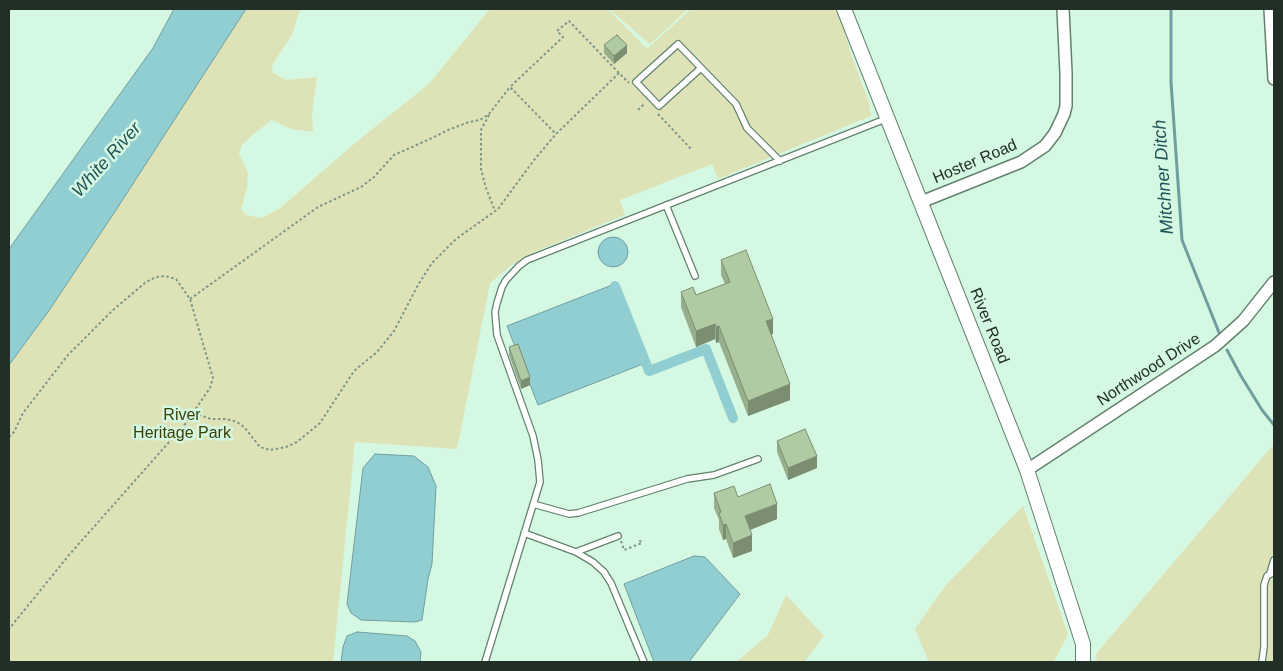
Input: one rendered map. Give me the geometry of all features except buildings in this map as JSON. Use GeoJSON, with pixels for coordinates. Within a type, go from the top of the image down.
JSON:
{"type":"FeatureCollection","features":[{"type":"Feature","properties":{"kind":"street","name":"River Road"},"geometry":{"type":"LineString","coordinates":[[844,9],[1027,470],[1083,644],[1083,662]]}},
{"type":"Feature","properties":{"kind":"street","name":"Hoster Road"},"geometry":{"type":"LineString","coordinates":[[921,202],[1021,162],[1045,146],[1055,133],[1066,106],[1062,9]]}},
{"type":"Feature","properties":{"kind":"street"},"geometry":{"type":"LineString","coordinates":[[1270,9],[1274,79]]}},
{"type":"Feature","properties":{"kind":"street","name":"Northwood Drive"},"geometry":{"type":"LineString","coordinates":[[1027,470],[1215,346],[1243,321],[1274,282]]}},
{"type":"Feature","properties":{"kind":"lane"},"geometry":{"type":"LineString","coordinates":[[701,68],[659,106],[636,82],[678,44],[736,104],[747,128],[780,161]]}},
{"type":"Feature","properties":{"kind":"lane"},"geometry":{"type":"LineString","coordinates":[[485,662],[540,482],[533,436],[499,342],[496,327],[495,312],[502,287],[512,272],[527,260],[888,118]]}},
{"type":"Feature","properties":{"kind":"lane"},"geometry":{"type":"LineString","coordinates":[[666,205],[695,276]]}},
{"type":"Feature","properties":{"kind":"lane"},"geometry":{"type":"LineString","coordinates":[[533,504],[569,514],[578,514],[687,479],[714,475],[758,459]]}},
{"type":"Feature","properties":{"kind":"lane"},"geometry":{"type":"LineString","coordinates":[[524,533],[576,552],[593,562],[604,572],[611,583],[644,662]]}},
{"type":"Feature","properties":{"kind":"lane"},"geometry":{"type":"LineString","coordinates":[[576,552],[618,536]]}},
{"type":"Feature","properties":{"kind":"lane"},"geometry":{"type":"LineString","coordinates":[[1262,662],[1264,647],[1264,585],[1272,573],[1274,560]]}},
{"type":"Feature","properties":{"kind":"path"},"geometry":{"type":"LineString","coordinates":[[495,211],[481,169],[481,130],[490,113],[510,87],[563,37],[557,31],[568,21],[630,85]]}},
{"type":"Feature","properties":{"kind":"path"},"geometry":{"type":"LineString","coordinates":[[194,413],[211,419],[226,419],[237,422],[244,427],[260,447],[270,450],[286,448],[297,442],[320,423],[354,371],[377,352],[394,331],[418,284],[432,263],[456,238],[495,211],[556,134],[619,72]]}},
{"type":"Feature","properties":{"kind":"path"},"geometry":{"type":"LineString","coordinates":[[510,87],[556,134]]}},
{"type":"Feature","properties":{"kind":"path"},"geometry":{"type":"LineString","coordinates":[[638,110],[647,102],[643,98]]}},
{"type":"Feature","properties":{"kind":"path"},"geometry":{"type":"LineString","coordinates":[[653,108],[692,150]]}},
{"type":"Feature","properties":{"kind":"path"},"geometry":{"type":"LineString","coordinates":[[190,299],[318,207],[361,187],[374,177],[394,155],[448,130],[480,120],[490,113]]}},
{"type":"Feature","properties":{"kind":"path"},"geometry":{"type":"LineString","coordinates":[[9,437],[14,432],[23,413],[68,355],[113,310],[146,282],[156,277],[165,276],[176,279],[190,299],[213,378],[210,388],[194,413],[75,548],[9,629]]}},
{"type":"Feature","properties":{"kind":"path"},"geometry":{"type":"LineString","coordinates":[[618,536],[624,550],[642,543],[639,540]]}},
{"type":"Feature","properties":{"kind":"green space","name":"River Heritage Park"},"geometry":{"type":"Polygon","coordinates":[[[246,9],[302,9],[299,12],[292,35],[272,65],[273,73],[286,80],[317,77],[312,115],[313,132],[291,129],[272,120],[242,145],[239,154],[248,173],[247,188],[241,209],[246,215],[261,218],[279,209],[361,138],[429,84],[490,9],[608,9],[647,49],[691,9],[838,9],[851,54],[869,103],[871,116],[718,179],[712,164],[620,200],[625,215],[534,252],[512,265],[490,283],[457,449],[355,442],[333,662],[9,662],[9,365],[42,321],[246,9]]]}},
{"type":"Feature","properties":{"kind":"green space"},"geometry":{"type":"Polygon","coordinates":[[[609,9],[688,9],[650,44],[609,9]]]}},
{"type":"Feature","properties":{"kind":"green space"},"geometry":{"type":"Polygon","coordinates":[[[1274,444],[1274,662],[1097,662],[1096,654],[1274,444]]]}},
{"type":"Feature","properties":{"kind":"green space"},"geometry":{"type":"Polygon","coordinates":[[[1023,506],[1068,634],[1054,662],[929,662],[915,629],[946,585],[1023,506]]]}},
{"type":"Feature","properties":{"kind":"green space"},"geometry":{"type":"Polygon","coordinates":[[[786,595],[824,636],[804,662],[736,662],[768,635],[786,595]]]}},
{"type":"Feature","properties":{"kind":"water","name":"White River"},"geometry":{"type":"Polygon","coordinates":[[[174,9],[246,9],[116,210],[48,312],[9,365],[9,249],[153,48],[174,9]]]}},
{"type":"Feature","properties":{"kind":"water"},"geometry":{"type":"Polygon","coordinates":[[[613,237],[619,238],[627,246],[627,258],[619,266],[613,267],[607,266],[599,258],[598,252],[599,246],[607,238],[613,237]]]}},
{"type":"Feature","properties":{"kind":"water"},"geometry":{"type":"Polygon","coordinates":[[[612,285],[643,364],[538,405],[507,326],[612,285]]]}},
{"type":"Feature","properties":{"kind":"water"},"geometry":{"type":"Polygon","coordinates":[[[375,454],[414,456],[428,467],[436,486],[432,564],[422,620],[415,622],[361,620],[351,613],[347,604],[363,468],[375,454]]]}},
{"type":"Feature","properties":{"kind":"water"},"geometry":{"type":"Polygon","coordinates":[[[694,556],[705,557],[740,594],[689,662],[654,662],[624,584],[694,556]]]}},
{"type":"Feature","properties":{"kind":"water"},"geometry":{"type":"Polygon","coordinates":[[[357,632],[407,636],[415,641],[421,652],[420,662],[341,662],[347,636],[357,632]]]}},
{"type":"Feature","properties":{"kind":"waterway","name":"Mitchner Ditch"},"geometry":{"type":"LineString","coordinates":[[1171,9],[1171,82],[1182,240],[1220,335]]}},
{"type":"Feature","properties":{"kind":"waterway"},"geometry":{"type":"LineString","coordinates":[[615,286],[649,371],[706,349],[733,418]]}},
{"type":"Feature","properties":{"kind":"waterway","name":"Mitchner Ditch"},"geometry":{"type":"LineString","coordinates":[[1227,350],[1262,410],[1274,425]]}}]}
